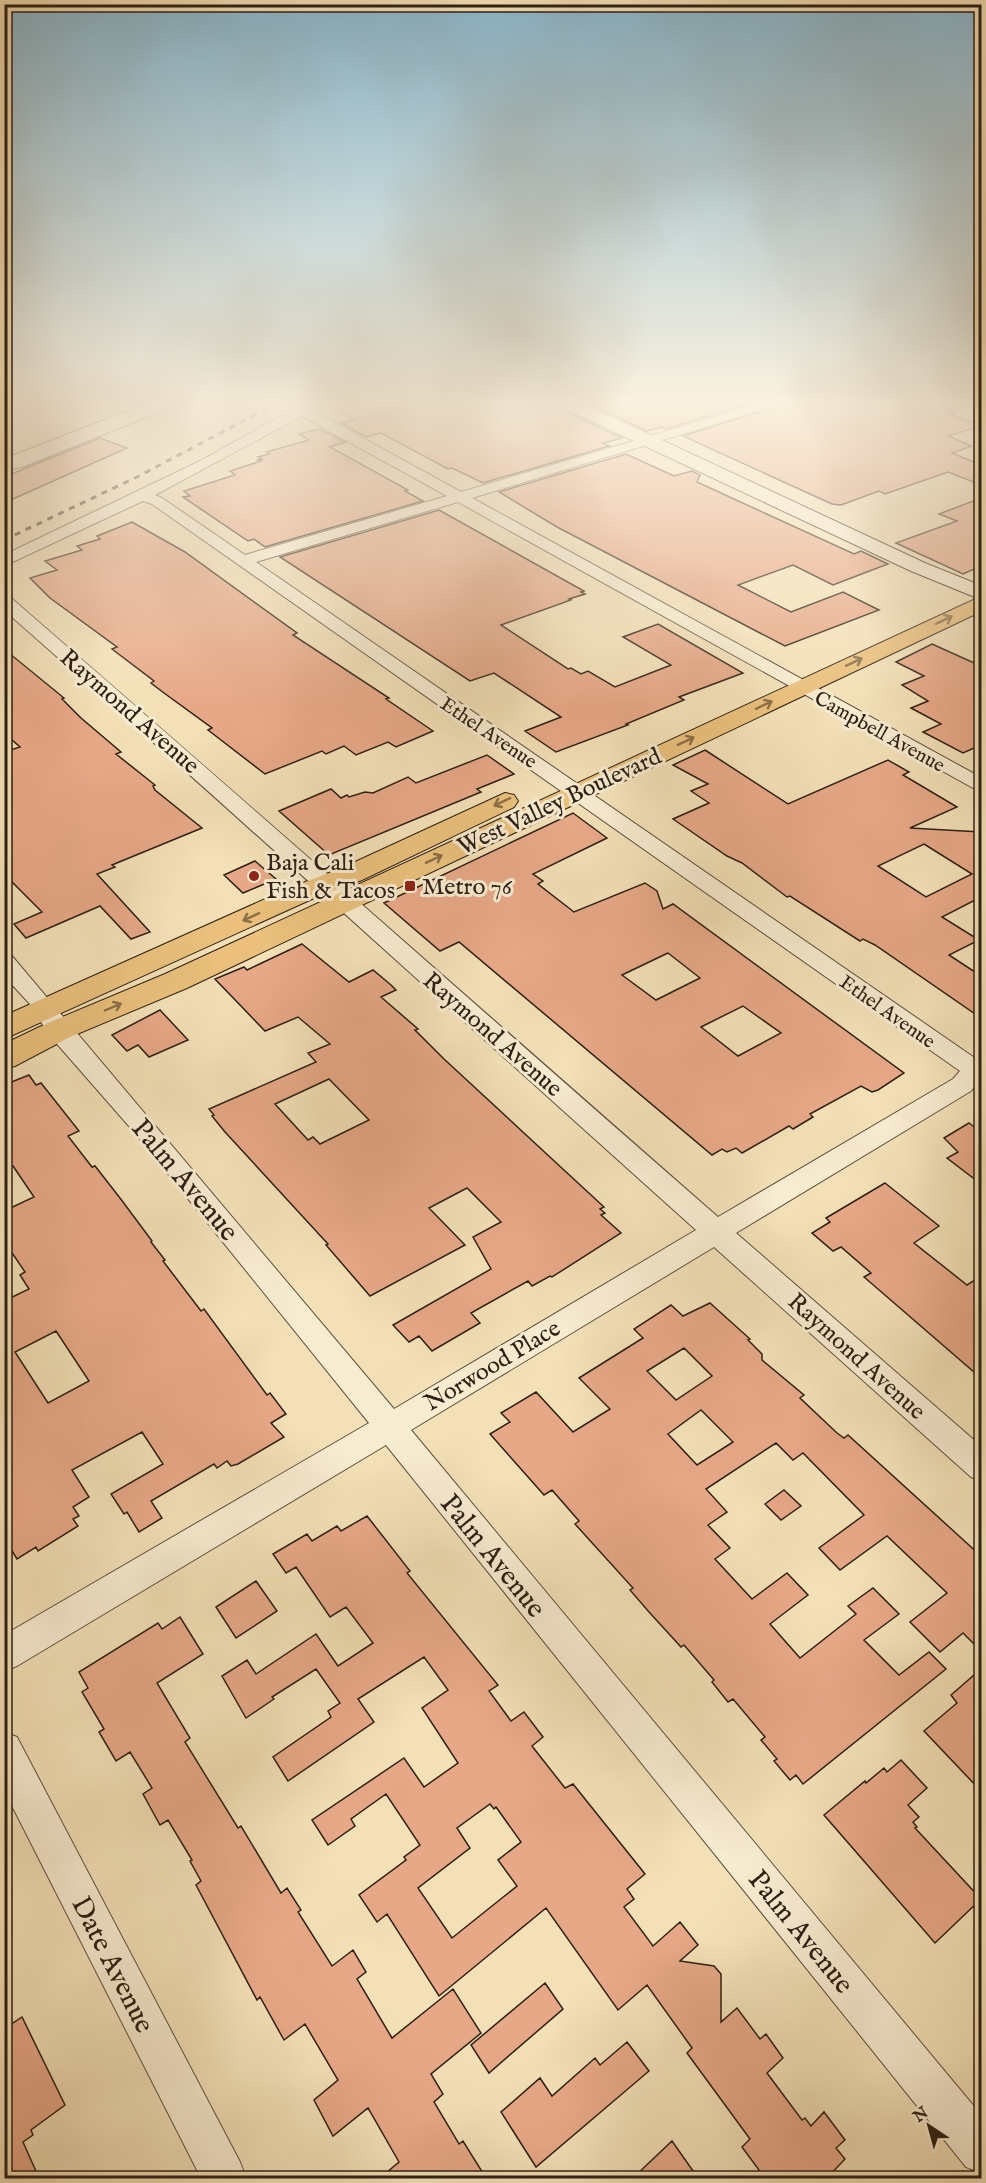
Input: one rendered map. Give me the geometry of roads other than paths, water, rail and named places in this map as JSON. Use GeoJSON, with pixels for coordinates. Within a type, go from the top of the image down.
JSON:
{"type":"FeatureCollection","features":[{"type":"Feature","properties":{"kind":"main road","name":"West Valley Boulevard"},"geometry":{"type":"LineString","coordinates":[[566,785],[778,673],[978,592]]}},
{"type":"Feature","properties":{"kind":"main road","name":"West Valley Boulevard"},"geometry":{"type":"LineString","coordinates":[[4,1029],[52,1020],[176,981],[333,893],[346,877],[802,687],[978,592]]}},
{"type":"Feature","properties":{"kind":"main road","name":"West Valley Boulevard"},"geometry":{"type":"LineString","coordinates":[[4,1058],[52,1020]]}},
{"type":"Feature","properties":{"kind":"street"},"geometry":{"type":"LineString","coordinates":[[4,561],[133,501]]}},
{"type":"Feature","properties":{"kind":"street","name":"Ethel Avenue"},"geometry":{"type":"LineString","coordinates":[[156,501],[978,1073]]}},
{"type":"Feature","properties":{"kind":"street"},"geometry":{"type":"LineString","coordinates":[[242,561],[447,501]]}},
{"type":"Feature","properties":{"kind":"street","name":"Campbell Avenue"},"geometry":{"type":"LineString","coordinates":[[467,501],[981,787]]}},
{"type":"Feature","properties":{"kind":"street"},"geometry":{"type":"LineString","coordinates":[[778,501],[978,592]]}},
{"type":"Feature","properties":{"kind":"street","name":"Raymond Avenue"},"geometry":{"type":"LineString","coordinates":[[4,602],[252,817],[333,893],[981,1467]]}},
{"type":"Feature","properties":{"kind":"street","name":"Palm Avenue"},"geometry":{"type":"LineString","coordinates":[[4,961],[144,1127],[981,2151]]}},
{"type":"Feature","properties":{"kind":"street","name":"Norwood Place"},"geometry":{"type":"LineString","coordinates":[[4,1654],[716,1232],[962,1085],[978,1073]]}},
{"type":"Feature","properties":{"kind":"street","name":"Date Avenue"},"geometry":{"type":"LineString","coordinates":[[4,1750],[224,2178]]}},
{"type":"Feature","properties":{"kind":"railway"},"geometry":{"type":"LineString","coordinates":[[4,540],[87,501]]}},
{"type":"Feature","properties":{"kind":"place","name":"Baja Cali Fish & Tacos"},"geometry":{"type":"Point","coordinates":[254,876]}},
{"type":"Feature","properties":{"kind":"place","name":"Metro 76"},"geometry":{"type":"Point","coordinates":[410,886]}}]}
